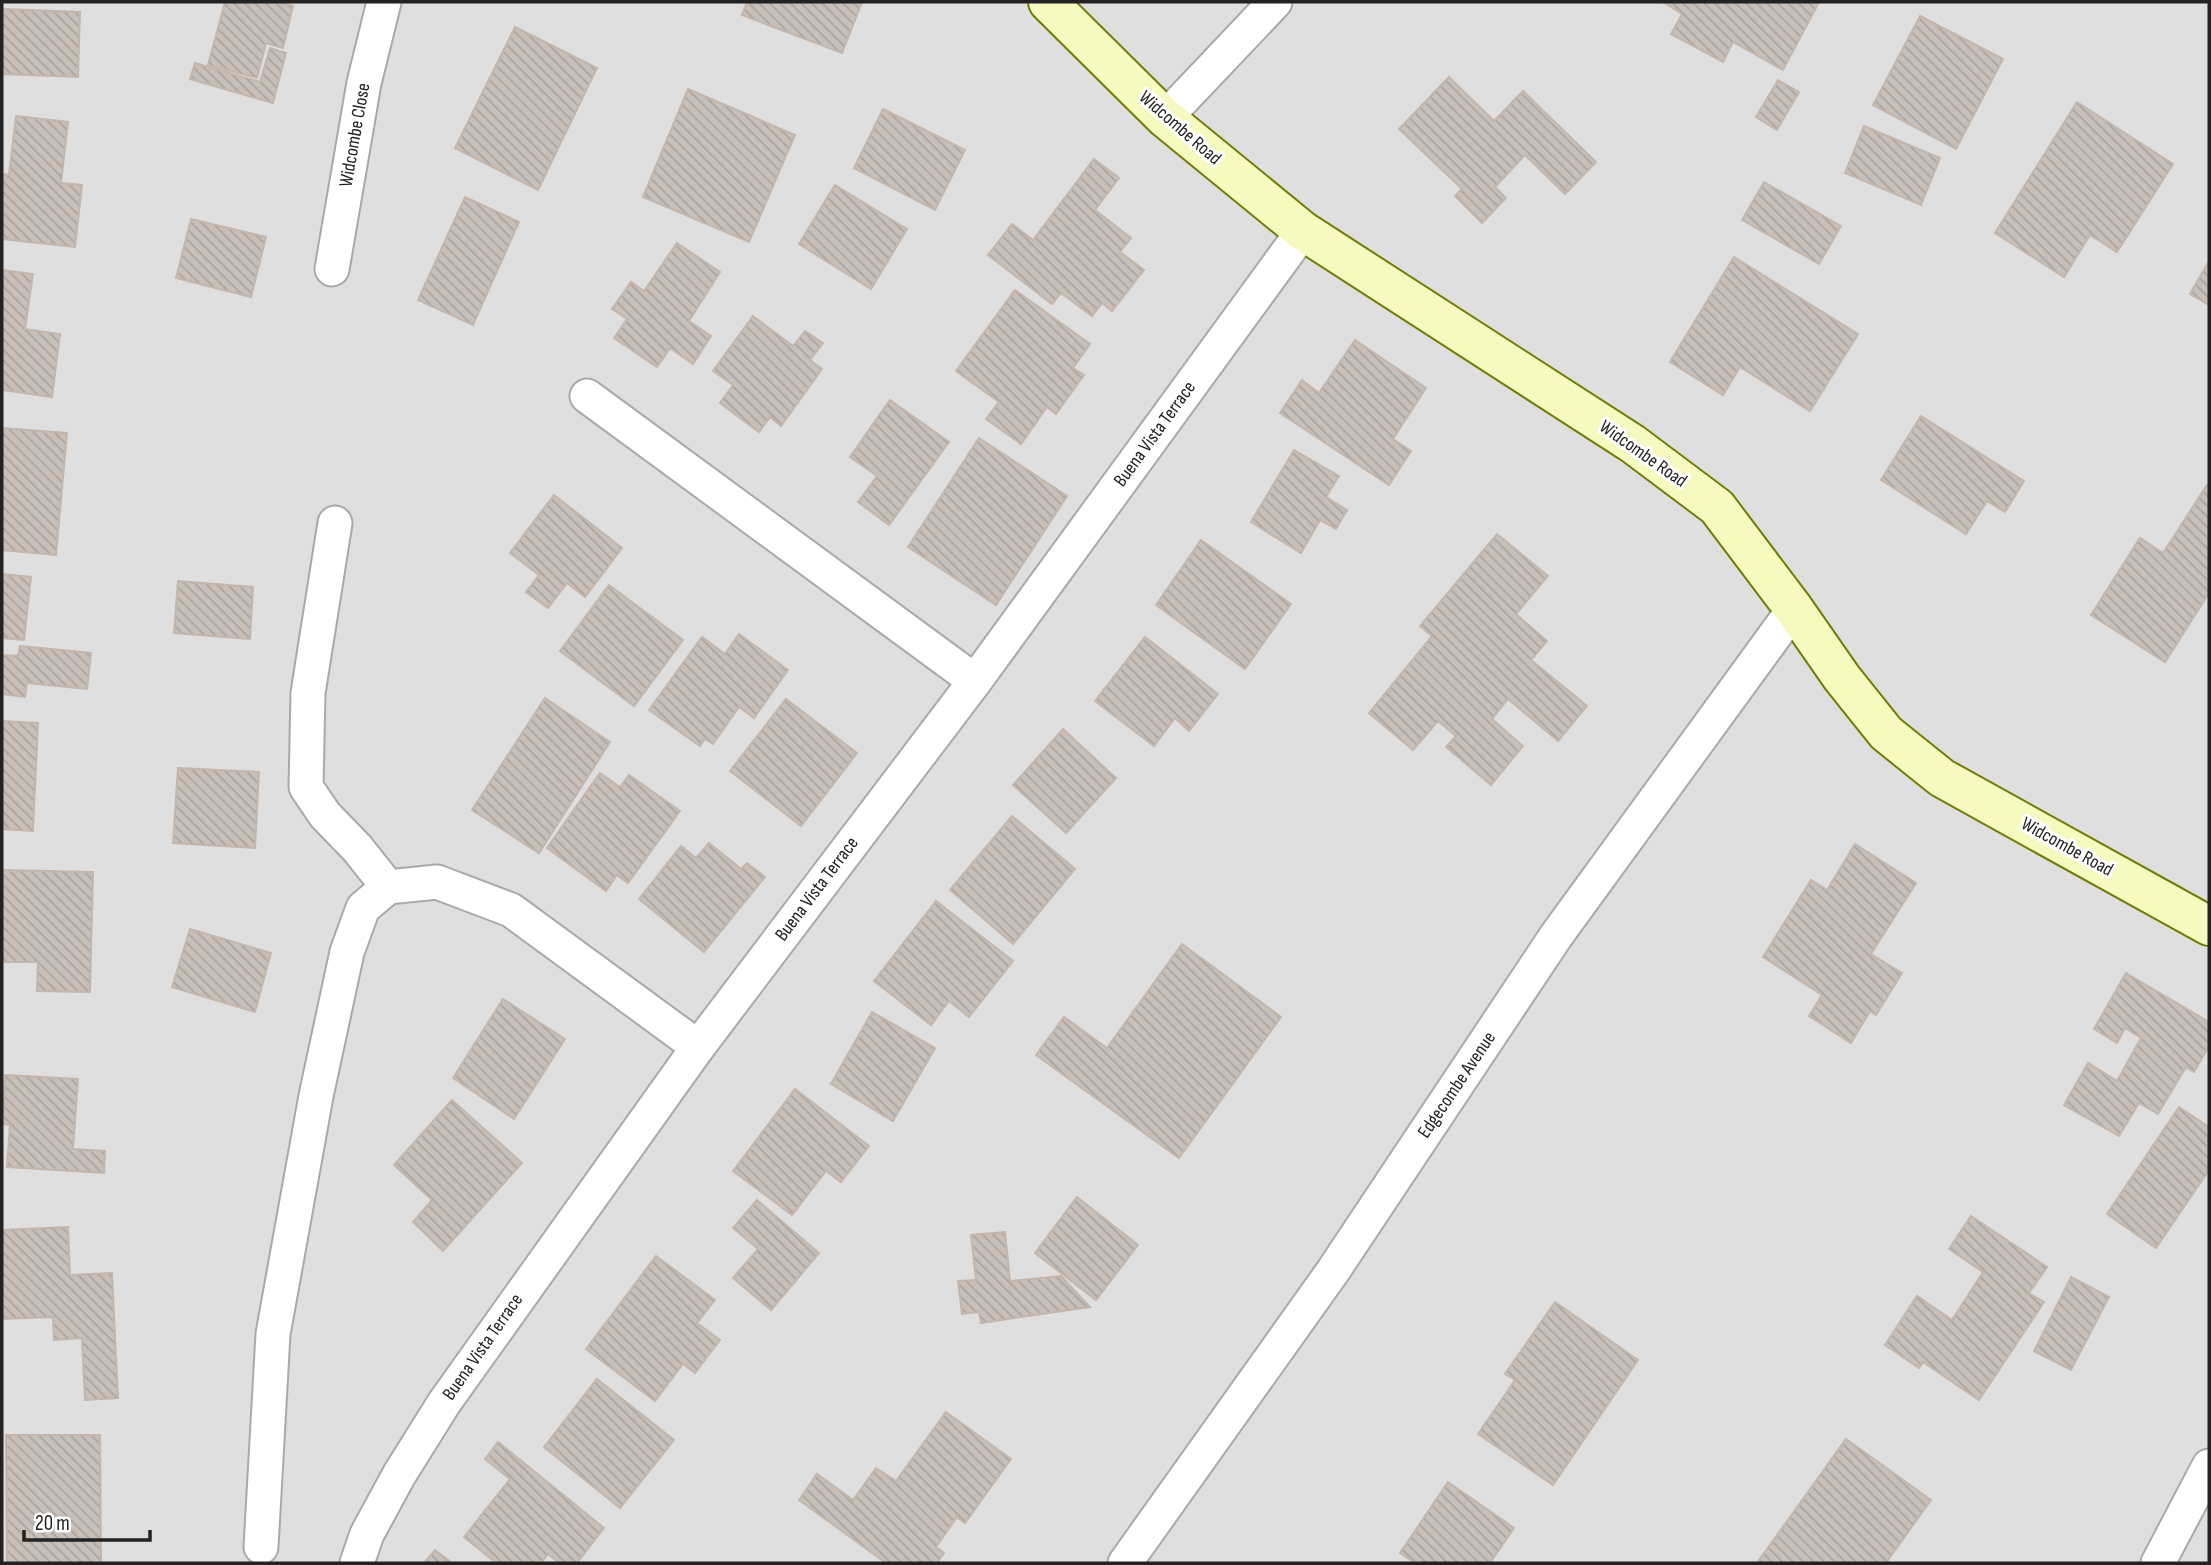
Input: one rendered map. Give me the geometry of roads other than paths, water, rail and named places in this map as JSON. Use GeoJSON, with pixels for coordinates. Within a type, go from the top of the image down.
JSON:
{"type":"FeatureCollection","features":[{"type":"Feature","properties":{"kind":"street","name":"Widcombe Close"},"geometry":{"type":"LineString","coordinates":[[332,269],[363,83],[384,2]]}},
{"type":"Feature","properties":{"kind":"street","name":"Widcombe Road"},"geometry":{"type":"LineString","coordinates":[[1048,2],[1165,118],[1303,231],[1633,444],[1717,507],[1842,678],[1886,733],[1942,778],[2209,926]]}},
{"type":"Feature","properties":{"kind":"street"},"geometry":{"type":"LineString","coordinates":[[1165,118],[1275,2]]}},
{"type":"Feature","properties":{"kind":"street","name":"Buena Vista Terrace"},"geometry":{"type":"LineString","coordinates":[[357,1563],[367,1534],[443,1403],[698,1047],[975,681],[1303,231]]}},
{"type":"Feature","properties":{"kind":"street"},"geometry":{"type":"LineString","coordinates":[[587,396],[975,681]]}},
{"type":"Feature","properties":{"kind":"street"},"geometry":{"type":"LineString","coordinates":[[335,523],[307,693],[306,787],[325,816],[357,848],[388,887]]}},
{"type":"Feature","properties":{"kind":"street","name":"Edgecombe Avenue"},"geometry":{"type":"LineString","coordinates":[[1125,1563],[1334,1271],[1556,936],[1794,609]]}},
{"type":"Feature","properties":{"kind":"street"},"geometry":{"type":"LineString","coordinates":[[261,1548],[273,1334],[316,1096],[347,952],[363,908],[388,887],[437,882],[511,909],[698,1047]]}},
{"type":"Feature","properties":{"kind":"street"},"geometry":{"type":"LineString","coordinates":[[2158,1563],[2209,1466]]}}]}
